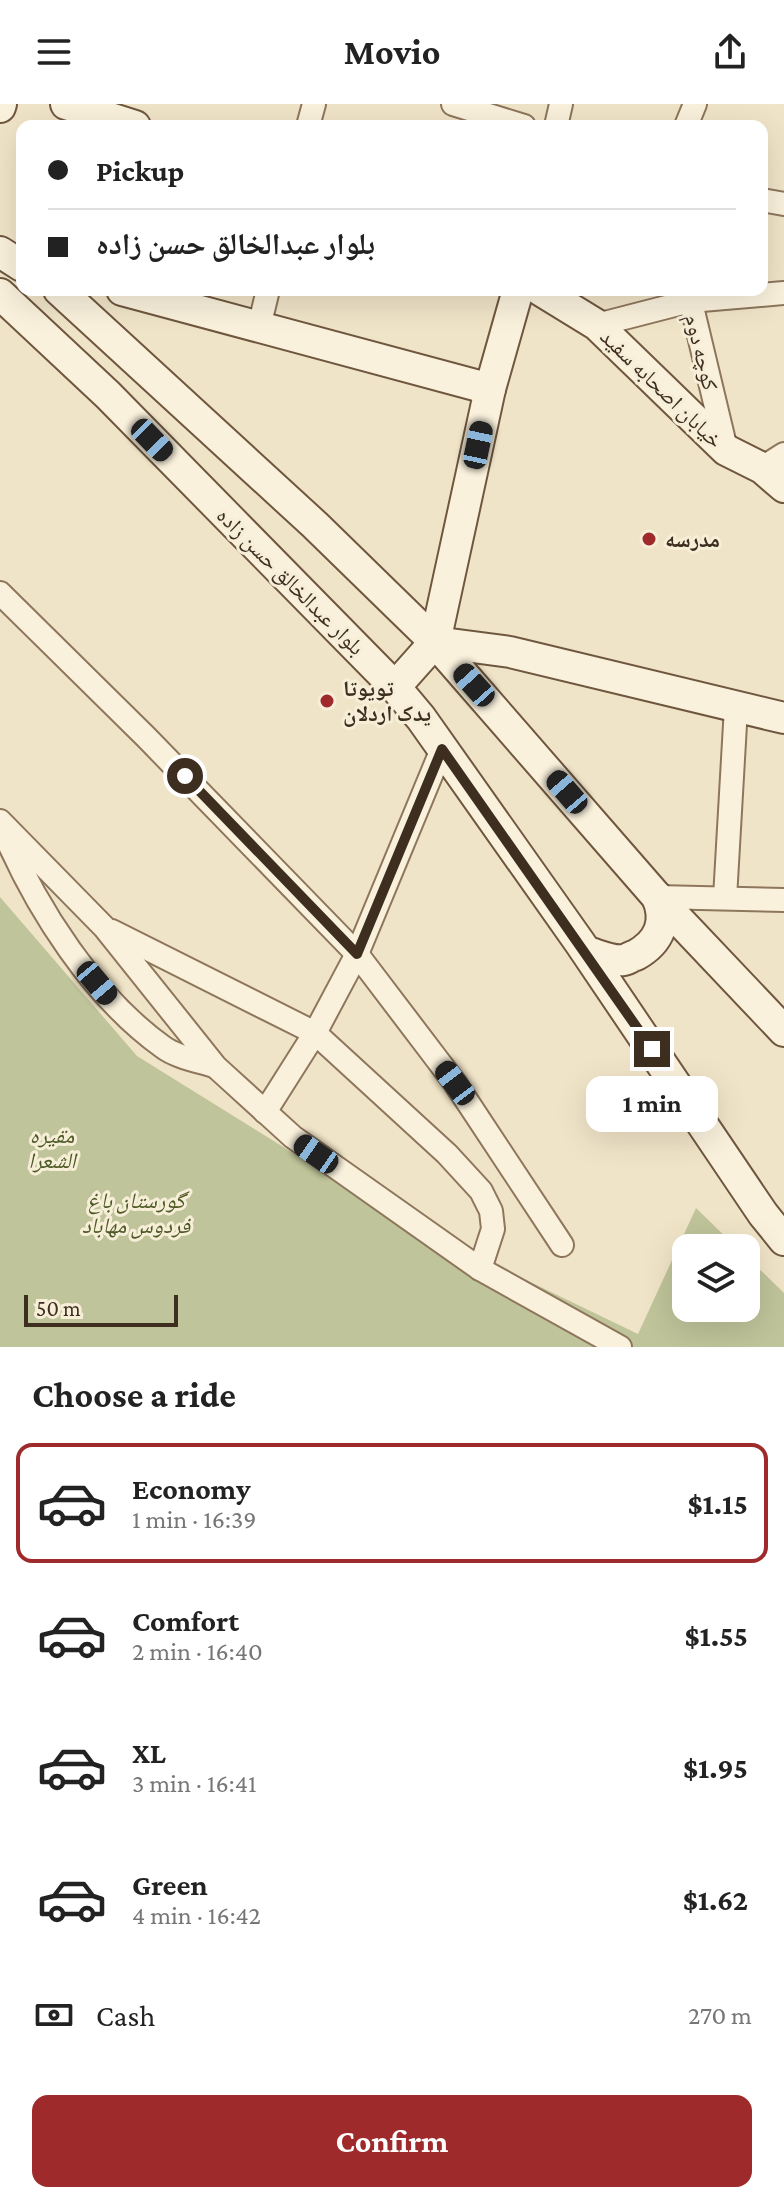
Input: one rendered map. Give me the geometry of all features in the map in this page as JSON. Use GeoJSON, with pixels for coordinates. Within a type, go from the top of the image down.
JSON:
{"type":"FeatureCollection","features":[{"type":"Feature","properties":{"kind":"street"},"geometry":{"type":"LineString","coordinates":[[66,104],[116,120]]}},
{"type":"Feature","properties":{"kind":"street"},"geometry":{"type":"LineString","coordinates":[[453,104],[505,120]]}},
{"type":"Feature","properties":{"kind":"street","name":"بلوار عبدالخالق حسن زاده"},"geometry":{"type":"LineString","coordinates":[[0,294],[108,395],[395,687],[587,952],[776,1226]]}},
{"type":"Feature","properties":{"kind":"street"},"geometry":{"type":"LineString","coordinates":[[66,296],[315,525],[435,642],[657,897],[784,1031]]}},
{"type":"Feature","properties":{"kind":"street"},"geometry":{"type":"LineString","coordinates":[[144,296],[490,389]]}},
{"type":"Feature","properties":{"kind":"street"},"geometry":{"type":"LineString","coordinates":[[259,327],[267,296]]}},
{"type":"Feature","properties":{"kind":"street"},"geometry":{"type":"LineString","coordinates":[[395,687],[435,642],[490,389],[516,296]]}},
{"type":"Feature","properties":{"kind":"street","name":"خیابان اصحابه سفید"},"geometry":{"type":"LineString","coordinates":[[550,296],[597,325],[726,450],[777,470]]}},
{"type":"Feature","properties":{"kind":"street"},"geometry":{"type":"LineString","coordinates":[[597,325],[689,296]]}},
{"type":"Feature","properties":{"kind":"street","name":"کوچه دوم"},"geometry":{"type":"LineString","coordinates":[[689,296],[726,450]]}},
{"type":"Feature","properties":{"kind":"street"},"geometry":{"type":"LineString","coordinates":[[127,351],[119,331],[123,308],[131,301],[155,299]]}},
{"type":"Feature","properties":{"kind":"street"},"geometry":{"type":"LineString","coordinates":[[0,593],[146,737],[357,954],[455,1083],[562,1245]]}},
{"type":"Feature","properties":{"kind":"street"},"geometry":{"type":"LineString","coordinates":[[435,642],[510,652],[784,718]]}},
{"type":"Feature","properties":{"kind":"street"},"geometry":{"type":"LineString","coordinates":[[725,898],[736,707]]}},
{"type":"Feature","properties":{"kind":"street"},"geometry":{"type":"LineString","coordinates":[[265,1112],[315,1033],[357,954],[442,749]]}},
{"type":"Feature","properties":{"kind":"street"},"geometry":{"type":"LineString","coordinates":[[0,822],[104,927],[216,1067],[293,1137],[480,1269],[620,1347]]}},
{"type":"Feature","properties":{"kind":"street"},"geometry":{"type":"LineString","coordinates":[[0,822],[22,874],[58,936],[117,1006],[165,1049],[216,1067]]}},
{"type":"Feature","properties":{"kind":"street"},"geometry":{"type":"LineString","coordinates":[[657,897],[784,900]]}},
{"type":"Feature","properties":{"kind":"street"},"geometry":{"type":"LineString","coordinates":[[587,952],[625,960],[649,947],[659,935],[662,920],[657,897]]}},
{"type":"Feature","properties":{"kind":"street"},"geometry":{"type":"LineString","coordinates":[[104,927],[315,1033],[447,1154],[481,1191],[491,1211],[493,1229],[480,1269]]}},
{"type":"Feature","properties":{"kind":"green space","name":"گورستان باغ فردوس مهاباد"},"geometry":{"type":"Polygon","coordinates":[[[0,897],[137,1056],[396,1217],[638,1334],[672,1260],[672,1322],[760,1322],[760,1270],[784,1293],[784,1347],[0,1347],[0,897]]]}},
{"type":"Feature","properties":{"kind":"green space","name":"گورستان باغ فردوس مهاباد"},"geometry":{"type":"Polygon","coordinates":[[[696,1208],[723,1234],[684,1234],[696,1208]]]}},
{"type":"Feature","properties":{"kind":"place","name":"مدرسه"},"geometry":{"type":"Point","coordinates":[649,539]}},
{"type":"Feature","properties":{"kind":"place","name":"تویوتا یدک اردلان"},"geometry":{"type":"Point","coordinates":[327,701]}},
{"type":"Feature","properties":{"kind":"route"},"geometry":{"type":"LineString","coordinates":[[185,776],[357,954],[442,749],[652,1049]]}},
{"type":"Feature","properties":{"kind":"park label","name":"مقیره الشعرا"},"geometry":{"type":"Point","coordinates":[52,1148]}}]}
